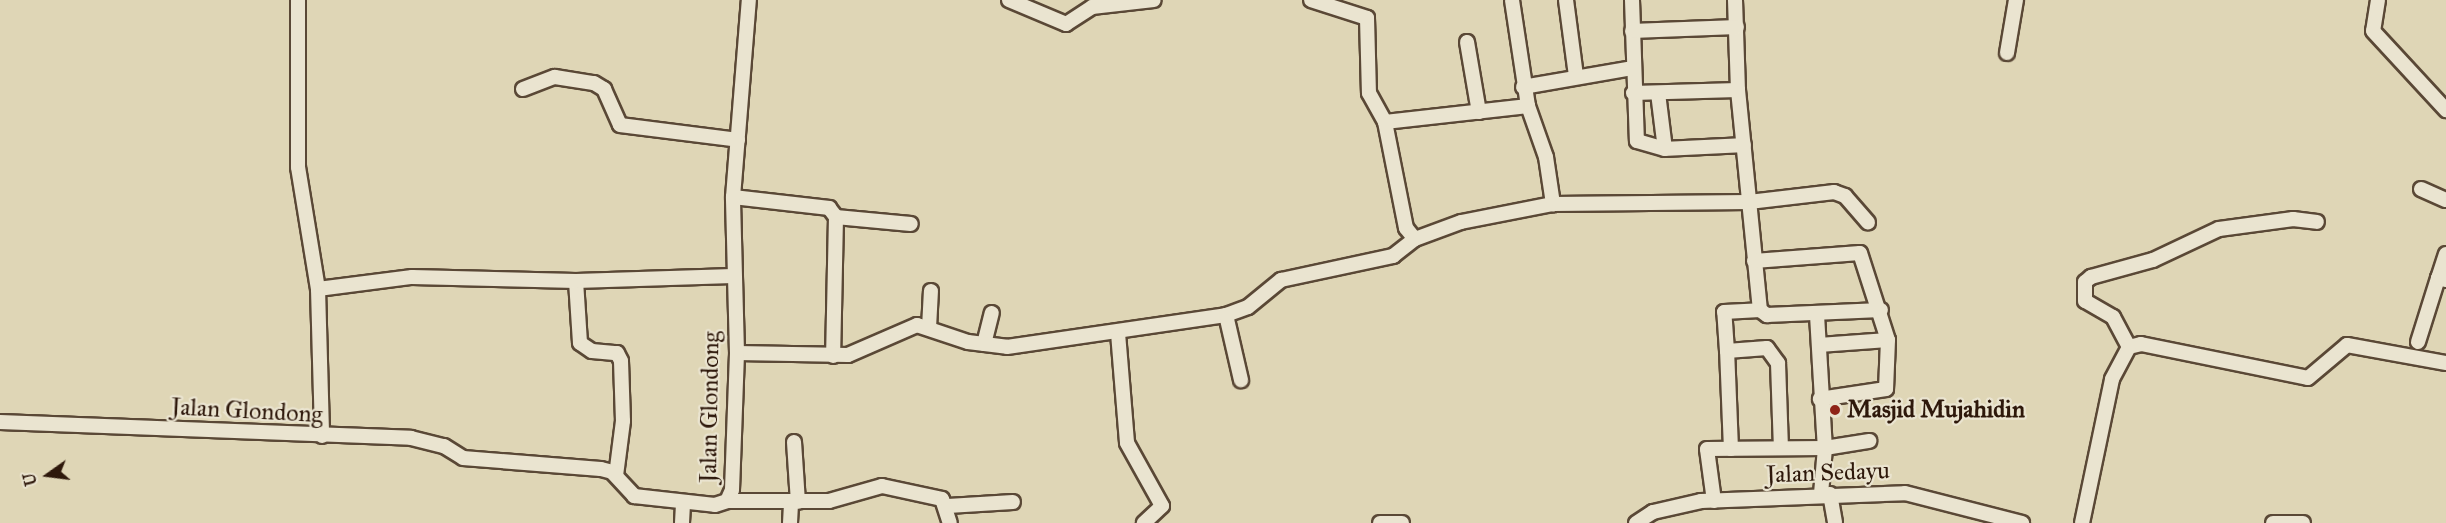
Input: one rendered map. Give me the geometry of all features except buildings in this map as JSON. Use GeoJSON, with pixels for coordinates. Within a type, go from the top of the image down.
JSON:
{"type":"FeatureCollection","features":[{"type":"Feature","properties":{"kind":"street"},"geometry":{"type":"LineString","coordinates":[[298,0],[298,167],[318,289],[322,436]]}},
{"type":"Feature","properties":{"kind":"street","name":"Jalan Glondong"},"geometry":{"type":"LineString","coordinates":[[0,422],[411,438],[444,446],[463,458],[574,465],[616,476],[634,496],[683,502],[727,501],[733,479],[737,353],[733,276],[733,197],[745,74],[749,0]]}},
{"type":"Feature","properties":{"kind":"street"},"geometry":{"type":"LineString","coordinates":[[1009,0],[1066,24],[1088,3],[1154,0]]}},
{"type":"Feature","properties":{"kind":"street"},"geometry":{"type":"LineString","coordinates":[[1311,0],[1367,18],[1365,76],[1385,122],[1406,228],[1415,239]]}},
{"type":"Feature","properties":{"kind":"street"},"geometry":{"type":"LineString","coordinates":[[1512,0],[1523,87],[1546,157],[1553,204]]}},
{"type":"Feature","properties":{"kind":"street"},"geometry":{"type":"LineString","coordinates":[[1566,0],[1576,76]]}},
{"type":"Feature","properties":{"kind":"street"},"geometry":{"type":"LineString","coordinates":[[1632,0],[1633,93],[1637,141],[1665,149],[1744,145]]}},
{"type":"Feature","properties":{"kind":"street"},"geometry":{"type":"LineString","coordinates":[[1735,0],[1738,90],[1760,310]]}},
{"type":"Feature","properties":{"kind":"street"},"geometry":{"type":"LineString","coordinates":[[2007,53],[2016,0]]}},
{"type":"Feature","properties":{"kind":"street"},"geometry":{"type":"LineString","coordinates":[[2378,0],[2373,31],[2446,110]]}},
{"type":"Feature","properties":{"kind":"street"},"geometry":{"type":"LineString","coordinates":[[1632,31],[1737,27]]}},
{"type":"Feature","properties":{"kind":"street"},"geometry":{"type":"LineString","coordinates":[[1467,42],[1479,112]]}},
{"type":"Feature","properties":{"kind":"street"},"geometry":{"type":"LineString","coordinates":[[1523,87],[1576,76],[1633,68]]}},
{"type":"Feature","properties":{"kind":"street"},"geometry":{"type":"LineString","coordinates":[[523,89],[555,77],[594,82],[604,89],[620,125],[738,140]]}},
{"type":"Feature","properties":{"kind":"street"},"geometry":{"type":"LineString","coordinates":[[1633,93],[1738,90]]}},
{"type":"Feature","properties":{"kind":"street"},"geometry":{"type":"LineString","coordinates":[[1658,93],[1665,149]]}},
{"type":"Feature","properties":{"kind":"street"},"geometry":{"type":"LineString","coordinates":[[1385,122],[1528,106]]}},
{"type":"Feature","properties":{"kind":"street"},"geometry":{"type":"LineString","coordinates":[[2421,189],[2446,200]]}},
{"type":"Feature","properties":{"kind":"street"},"geometry":{"type":"LineString","coordinates":[[737,353],[833,356],[863,350],[907,327],[929,328],[984,344],[1007,347],[1118,333],[1226,315],[1248,307],[1281,280],[1393,256],[1415,239],[1483,216],[1553,204],[1749,202],[1839,193],[1868,222]]}},
{"type":"Feature","properties":{"kind":"street"},"geometry":{"type":"LineString","coordinates":[[733,197],[829,208],[836,217],[833,356]]}},
{"type":"Feature","properties":{"kind":"street"},"geometry":{"type":"LineString","coordinates":[[836,217],[911,224]]}},
{"type":"Feature","properties":{"kind":"street"},"geometry":{"type":"LineString","coordinates":[[2129,347],[2113,317],[2085,301],[2085,282],[2091,277],[2153,260],[2219,229],[2293,219],[2318,222]]}},
{"type":"Feature","properties":{"kind":"street"},"geometry":{"type":"LineString","coordinates":[[1754,261],[1858,250],[1881,310],[1888,340],[1886,389],[1820,399]]}},
{"type":"Feature","properties":{"kind":"street"},"geometry":{"type":"LineString","coordinates":[[2418,342],[2442,279],[2446,254]]}},
{"type":"Feature","properties":{"kind":"street"},"geometry":{"type":"LineString","coordinates":[[318,289],[412,277],[576,281],[733,276]]}},
{"type":"Feature","properties":{"kind":"street"},"geometry":{"type":"LineString","coordinates":[[576,281],[580,343],[592,351],[617,353],[621,361],[623,421],[616,476]]}},
{"type":"Feature","properties":{"kind":"street"},"geometry":{"type":"LineString","coordinates":[[929,328],[931,291]]}},
{"type":"Feature","properties":{"kind":"street"},"geometry":{"type":"LineString","coordinates":[[1731,449],[1724,312],[1760,310],[1767,315],[1817,315],[1881,310]]}},
{"type":"Feature","properties":{"kind":"street"},"geometry":{"type":"LineString","coordinates":[[984,344],[992,313]]}},
{"type":"Feature","properties":{"kind":"street"},"geometry":{"type":"LineString","coordinates":[[1226,315],[1240,380]]}},
{"type":"Feature","properties":{"kind":"street"},"geometry":{"type":"LineString","coordinates":[[1817,315],[1820,399],[1825,448],[1825,494],[1835,523]]}},
{"type":"Feature","properties":{"kind":"street"},"geometry":{"type":"LineString","coordinates":[[1118,333],[1127,443],[1162,506],[1144,523]]}},
{"type":"Feature","properties":{"kind":"street"},"geometry":{"type":"LineString","coordinates":[[1819,345],[1888,340]]}},
{"type":"Feature","properties":{"kind":"street"},"geometry":{"type":"LineString","coordinates":[[2082,523],[2112,378],[2129,347],[2141,344],[2308,378],[2347,345],[2446,363]]}},
{"type":"Feature","properties":{"kind":"street"},"geometry":{"type":"LineString","coordinates":[[1727,351],[1767,348],[1775,354],[1781,448]]}},
{"type":"Feature","properties":{"kind":"street"},"geometry":{"type":"LineString","coordinates":[[1714,501],[1704,452],[1731,449],[1825,448],[1869,441]]}},
{"type":"Feature","properties":{"kind":"street"},"geometry":{"type":"LineString","coordinates":[[790,523],[794,502],[794,442]]}},
{"type":"Feature","properties":{"kind":"street"},"geometry":{"type":"LineString","coordinates":[[727,501],[834,500],[882,486],[942,499],[948,506],[950,523]]}},
{"type":"Feature","properties":{"kind":"street","name":"Jalan Sedayu"},"geometry":{"type":"LineString","coordinates":[[1636,523],[1653,512],[1714,501],[1825,494],[1905,493],[2022,523]]}},
{"type":"Feature","properties":{"kind":"street"},"geometry":{"type":"LineString","coordinates":[[682,523],[683,502]]}},
{"type":"Feature","properties":{"kind":"street"},"geometry":{"type":"LineString","coordinates":[[948,506],[1013,502]]}},
{"type":"Feature","properties":{"kind":"street"},"geometry":{"type":"LineString","coordinates":[[1380,523],[1402,523]]}},
{"type":"Feature","properties":{"kind":"street"},"geometry":{"type":"LineString","coordinates":[[2273,523],[2302,523]]}},
{"type":"Feature","properties":{"kind":"place","name":"Masjid Mujahidin"},"geometry":{"type":"Point","coordinates":[1835,410]}}]}
